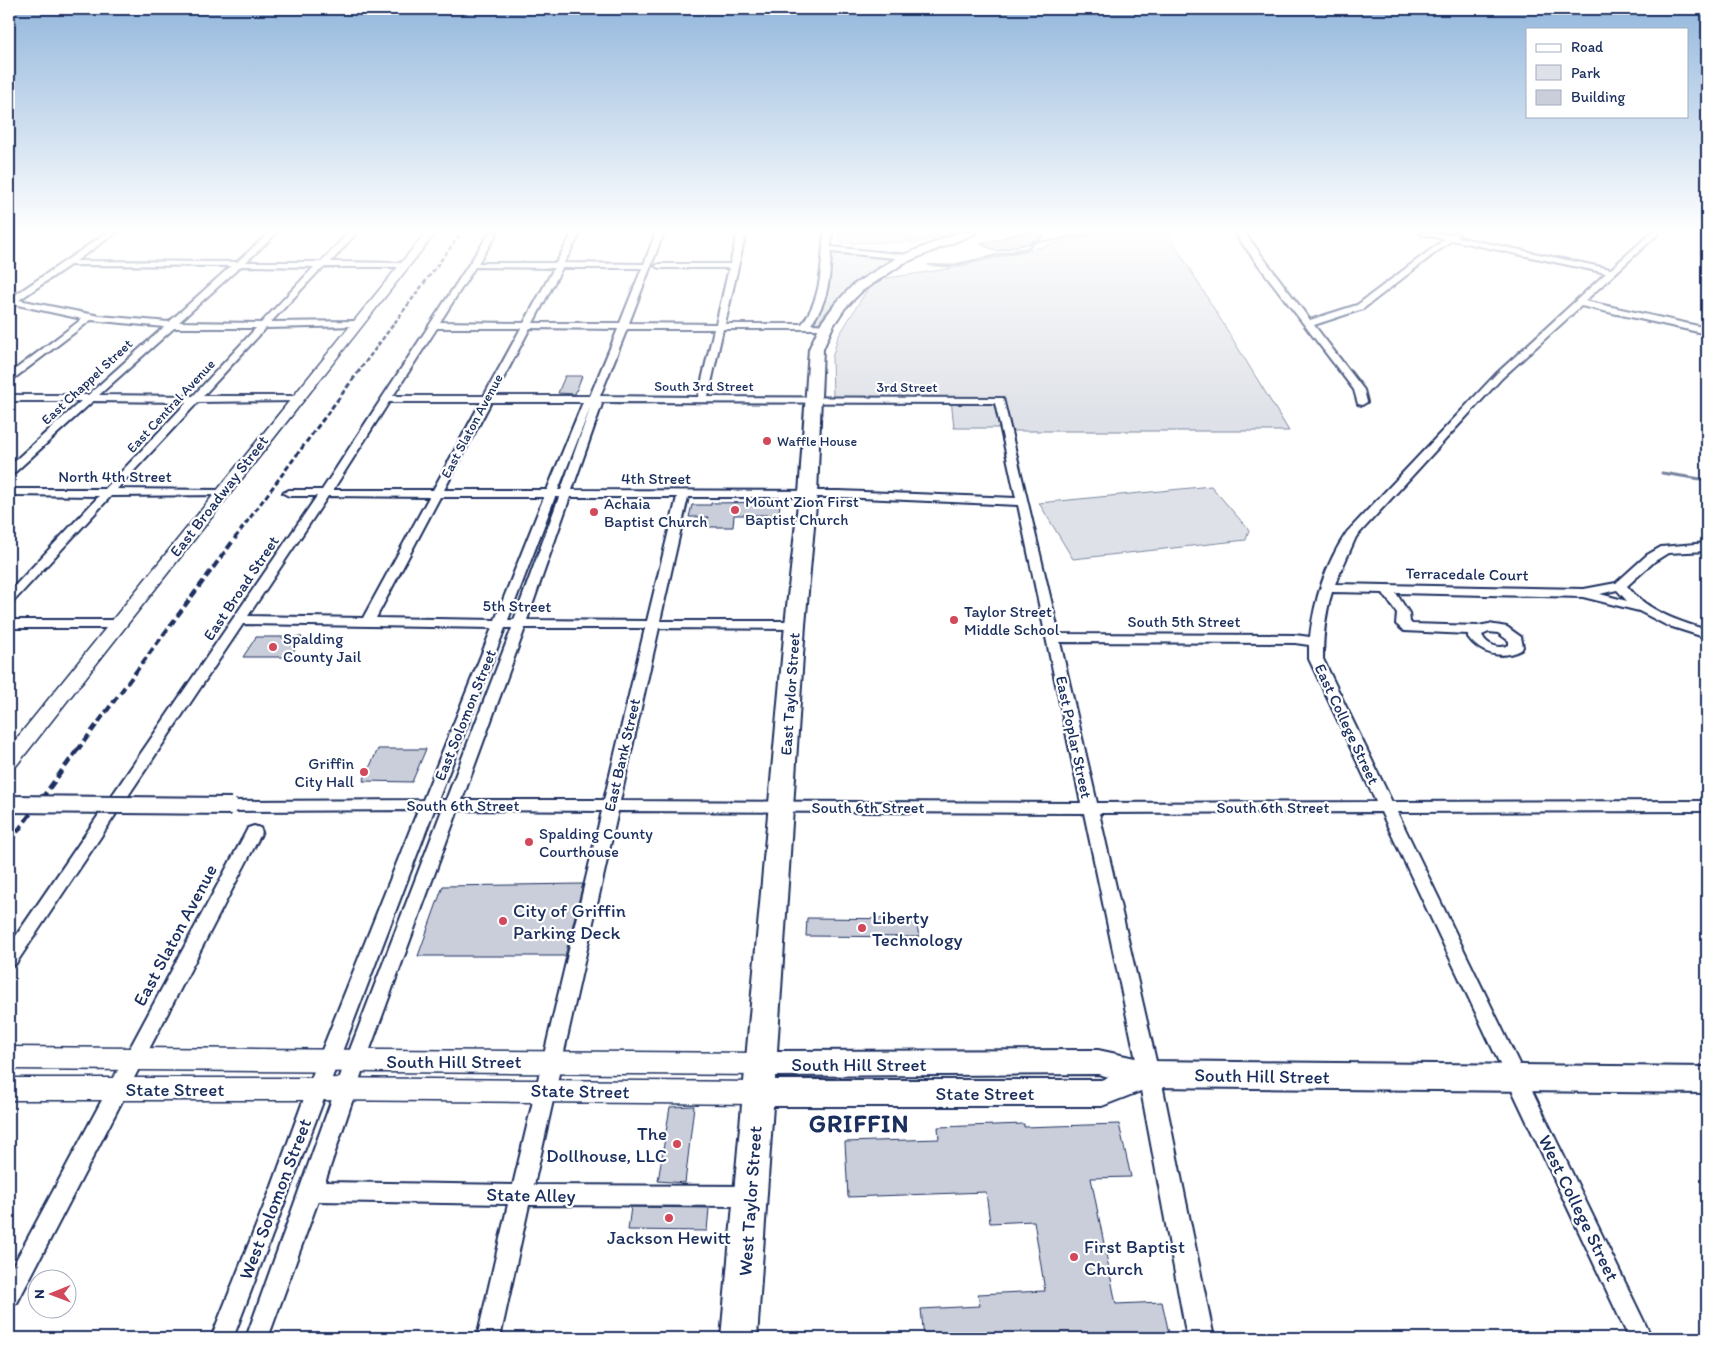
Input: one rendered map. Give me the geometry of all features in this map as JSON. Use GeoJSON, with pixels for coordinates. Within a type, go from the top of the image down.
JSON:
{"type":"FeatureCollection","features":[{"type":"Feature","properties":{"kind":"main road","name":"East Broadway Street"},"geometry":{"type":"LineString","coordinates":[[9,761],[380,295]]}},
{"type":"Feature","properties":{"kind":"main road","name":"East Taylor Street"},"geometry":{"type":"LineString","coordinates":[[759,1079],[795,625],[808,494],[815,358],[826,326],[851,295]]}},
{"type":"Feature","properties":{"kind":"main road","name":"South Hill Street"},"geometry":{"type":"LineString","coordinates":[[9,1058],[553,1061],[759,1079]]}},
{"type":"Feature","properties":{"kind":"main road","name":"South Hill Street"},"geometry":{"type":"LineString","coordinates":[[1149,1074],[1707,1080]]}},
{"type":"Feature","properties":{"kind":"main road","name":"State Street"},"geometry":{"type":"LineString","coordinates":[[9,1089],[546,1091],[759,1079],[1102,1093],[1149,1074]]}},
{"type":"Feature","properties":{"kind":"main road","name":"West Taylor Street"},"geometry":{"type":"LineString","coordinates":[[739,1338],[759,1079]]}},
{"type":"Feature","properties":{"kind":"street","name":"East Chappel Street"},"geometry":{"type":"LineString","coordinates":[[9,472],[203,295]]}},
{"type":"Feature","properties":{"kind":"street","name":"East Central Avenue"},"geometry":{"type":"LineString","coordinates":[[9,599],[292,295]]}},
{"type":"Feature","properties":{"kind":"street","name":"East Broad Street"},"geometry":{"type":"LineString","coordinates":[[9,960],[325,493],[453,295]]}},
{"type":"Feature","properties":{"kind":"street","name":"East Slaton Avenue"},"geometry":{"type":"LineString","coordinates":[[368,621],[485,400],[544,295]]}},
{"type":"Feature","properties":{"kind":"street","name":"East Solomon Street"},"geometry":{"type":"LineString","coordinates":[[328,1060],[587,404],[594,400],[635,295]]}},
{"type":"Feature","properties":{"kind":"street"},"geometry":{"type":"LineString","coordinates":[[702,400],[728,295]]}},
{"type":"Feature","properties":{"kind":"street"},"geometry":{"type":"LineString","coordinates":[[806,325],[815,312],[821,295]]}},
{"type":"Feature","properties":{"kind":"street"},"geometry":{"type":"LineString","coordinates":[[1286,295],[1359,390],[1362,402]]}},
{"type":"Feature","properties":{"kind":"street"},"geometry":{"type":"LineString","coordinates":[[1308,324],[1360,307],[1376,295]]}},
{"type":"Feature","properties":{"kind":"street","name":"East College Street"},"geometry":{"type":"LineString","coordinates":[[1517,1078],[1316,659],[1315,642],[1327,588],[1338,556],[1351,535],[1500,376],[1589,295]]}},
{"type":"Feature","properties":{"kind":"street"},"geometry":{"type":"LineString","coordinates":[[10,301],[88,318],[123,322],[170,324],[356,324]]}},
{"type":"Feature","properties":{"kind":"street"},"geometry":{"type":"LineString","coordinates":[[1581,303],[1707,331]]}},
{"type":"Feature","properties":{"kind":"street"},"geometry":{"type":"LineString","coordinates":[[1293,304],[1312,311],[1334,315]]}},
{"type":"Feature","properties":{"kind":"street"},"geometry":{"type":"LineString","coordinates":[[9,378],[88,318]]}},
{"type":"Feature","properties":{"kind":"street"},"geometry":{"type":"LineString","coordinates":[[433,325],[826,326]]}},
{"type":"Feature","properties":{"kind":"street"},"geometry":{"type":"LineString","coordinates":[[9,398],[296,399]]}},
{"type":"Feature","properties":{"kind":"street","name":"South 3rd Street"},"geometry":{"type":"LineString","coordinates":[[386,399],[814,400]]}},
{"type":"Feature","properties":{"kind":"street","name":"East Solomon Street"},"geometry":{"type":"LineString","coordinates":[[356,1060],[566,495],[597,404],[594,400]]}},
{"type":"Feature","properties":{"kind":"street","name":"3rd Street"},"geometry":{"type":"LineString","coordinates":[[814,400],[999,400]]}},
{"type":"Feature","properties":{"kind":"street","name":"East Poplar Street"},"geometry":{"type":"LineString","coordinates":[[999,400],[1149,1074]]}},
{"type":"Feature","properties":{"kind":"street","name":"North 4th Street"},"geometry":{"type":"LineString","coordinates":[[9,492],[221,493]]}},
{"type":"Feature","properties":{"kind":"street","name":"4th Street"},"geometry":{"type":"LineString","coordinates":[[289,493],[808,494],[1023,502]]}},
{"type":"Feature","properties":{"kind":"street","name":"East Bank Street"},"geometry":{"type":"LineString","coordinates":[[488,1338],[683,494]]}},
{"type":"Feature","properties":{"kind":"street"},"geometry":{"type":"LineString","coordinates":[[1642,610],[1628,598],[1620,586],[1651,558],[1665,550],[1707,547]]}},
{"type":"Feature","properties":{"kind":"street","name":"Terracedale Court"},"geometry":{"type":"LineString","coordinates":[[1327,588],[1584,593],[1620,586]]}},
{"type":"Feature","properties":{"kind":"street"},"geometry":{"type":"LineString","coordinates":[[1387,590],[1402,612],[1404,624],[1409,628],[1478,630]]}},
{"type":"Feature","properties":{"kind":"street"},"geometry":{"type":"LineString","coordinates":[[1584,593],[1642,610],[1682,627],[1707,634]]}},
{"type":"Feature","properties":{"kind":"street","name":"5th Street"},"geometry":{"type":"LineString","coordinates":[[238,620],[501,624],[795,625]]}},
{"type":"Feature","properties":{"kind":"street"},"geometry":{"type":"LineString","coordinates":[[9,624],[118,624]]}},
{"type":"Feature","properties":{"kind":"street","name":"South 5th Street"},"geometry":{"type":"LineString","coordinates":[[1053,638],[1295,639],[1315,642]]}},
{"type":"Feature","properties":{"kind":"street","name":"South 6th Street"},"geometry":{"type":"LineString","coordinates":[[9,804],[1089,808],[1707,806]]}},
{"type":"Feature","properties":{"kind":"street","name":"East Slaton Avenue"},"geometry":{"type":"LineString","coordinates":[[9,1295],[254,832]]}},
{"type":"Feature","properties":{"kind":"street","name":"West Solomon Street"},"geometry":{"type":"LineString","coordinates":[[222,1338],[282,1186],[328,1060]]}},
{"type":"Feature","properties":{"kind":"street","name":"West Solomon Street"},"geometry":{"type":"LineString","coordinates":[[257,1338],[312,1191],[356,1060]]}},
{"type":"Feature","properties":{"kind":"street"},"geometry":{"type":"LineString","coordinates":[[1149,1074],[1201,1338]]}},
{"type":"Feature","properties":{"kind":"street","name":"West College Street"},"geometry":{"type":"LineString","coordinates":[[1517,1078],[1641,1338]]}},
{"type":"Feature","properties":{"kind":"street","name":"State Alley"},"geometry":{"type":"LineString","coordinates":[[312,1191],[521,1195],[751,1196]]}},
{"type":"Feature","properties":{"kind":"green space"},"geometry":{"type":"Polygon","coordinates":[[[826,295],[842,295],[818,323],[813,321],[826,295]]]}},
{"type":"Feature","properties":{"kind":"green space"},"geometry":{"type":"Polygon","coordinates":[[[864,295],[1206,295],[1289,431],[1012,431],[1011,428],[954,428],[951,399],[833,398],[832,358],[838,337],[864,295]]]}},
{"type":"Feature","properties":{"kind":"green space"},"geometry":{"type":"Polygon","coordinates":[[[1211,486],[1249,530],[1246,540],[1073,559],[1039,503],[1211,486]]]}},
{"type":"Feature","properties":{"kind":"building"},"geometry":{"type":"Polygon","coordinates":[[[565,376],[582,376],[575,394],[558,393],[565,376]]]}},
{"type":"Feature","properties":{"kind":"building","name":"Mount Zion First Baptist Church"},"geometry":{"type":"Polygon","coordinates":[[[780,502],[779,515],[734,515],[733,527],[706,527],[708,517],[689,517],[692,505],[780,502]]]}},
{"type":"Feature","properties":{"kind":"building","name":"Spalding County Jail"},"geometry":{"type":"Polygon","coordinates":[[[256,637],[302,637],[290,657],[243,657],[256,637]]]}},
{"type":"Feature","properties":{"kind":"building"},"geometry":{"type":"Polygon","coordinates":[[[378,749],[426,749],[412,782],[363,781],[378,749]]]}},
{"type":"Feature","properties":{"kind":"building","name":"City of Griffin Parking Deck"},"geometry":{"type":"Polygon","coordinates":[[[583,884],[565,956],[418,956],[443,886],[583,884]]]}},
{"type":"Feature","properties":{"kind":"building","name":"Liberty Technology"},"geometry":{"type":"Polygon","coordinates":[[[807,918],[916,919],[919,937],[806,936],[807,918]]]}},
{"type":"Feature","properties":{"kind":"building","name":"The Dollhouse, LLC"},"geometry":{"type":"Polygon","coordinates":[[[694,1106],[685,1183],[658,1181],[670,1107],[694,1106]]]}},
{"type":"Feature","properties":{"kind":"building","name":"First Baptist Church"},"geometry":{"type":"Polygon","coordinates":[[[1024,1124],[1024,1127],[1119,1124],[1131,1177],[1091,1178],[1116,1304],[1162,1302],[1170,1338],[924,1338],[921,1309],[980,1306],[978,1294],[1045,1291],[1034,1221],[990,1223],[986,1192],[848,1197],[845,1142],[939,1139],[938,1127],[1024,1124]]]}},
{"type":"Feature","properties":{"kind":"building","name":"Jackson Hewitt"},"geometry":{"type":"Polygon","coordinates":[[[631,1207],[709,1208],[707,1231],[628,1230],[631,1207]]]}},
{"type":"Feature","properties":{"kind":"waterway"},"geometry":{"type":"LineString","coordinates":[[1662,473],[1707,480]]}},
{"type":"Feature","properties":{"kind":"railway"},"geometry":{"type":"LineString","coordinates":[[361,368],[415,295]]}},
{"type":"Feature","properties":{"kind":"railway"},"geometry":{"type":"LineString","coordinates":[[235,538],[362,367]]}},
{"type":"Feature","properties":{"kind":"railway"},"geometry":{"type":"LineString","coordinates":[[77,751],[236,537]]}},
{"type":"Feature","properties":{"kind":"railway"},"geometry":{"type":"LineString","coordinates":[[9,843],[78,749]]}},
{"type":"Feature","properties":{"kind":"place","name":"Waffle House"},"geometry":{"type":"Point","coordinates":[767,441]}},
{"type":"Feature","properties":{"kind":"place","name":"Mount Zion First Baptist Church"},"geometry":{"type":"Point","coordinates":[735,510]}},
{"type":"Feature","properties":{"kind":"place","name":"Achaia Baptist Church"},"geometry":{"type":"Point","coordinates":[594,512]}},
{"type":"Feature","properties":{"kind":"place","name":"Taylor Street Middle School"},"geometry":{"type":"Point","coordinates":[954,620]}},
{"type":"Feature","properties":{"kind":"place","name":"Spalding County Jail"},"geometry":{"type":"Point","coordinates":[273,647]}},
{"type":"Feature","properties":{"kind":"place","name":"Griffin City Hall"},"geometry":{"type":"Point","coordinates":[364,772]}},
{"type":"Feature","properties":{"kind":"place","name":"Spalding County Courthouse"},"geometry":{"type":"Point","coordinates":[529,842]}},
{"type":"Feature","properties":{"kind":"place","name":"City of Griffin Parking Deck"},"geometry":{"type":"Point","coordinates":[503,921]}},
{"type":"Feature","properties":{"kind":"place","name":"Liberty Technology"},"geometry":{"type":"Point","coordinates":[862,928]}},
{"type":"Feature","properties":{"kind":"place","name":"The Dollhouse, LLC"},"geometry":{"type":"Point","coordinates":[677,1144]}},
{"type":"Feature","properties":{"kind":"place","name":"Jackson Hewitt"},"geometry":{"type":"Point","coordinates":[669,1218]}},
{"type":"Feature","properties":{"kind":"place","name":"First Baptist Church"},"geometry":{"type":"Point","coordinates":[1074,1257]}},
{"type":"Feature","properties":{"kind":"district","name":"GRIFFIN"},"geometry":{"type":"Point","coordinates":[859,1123]}}]}
